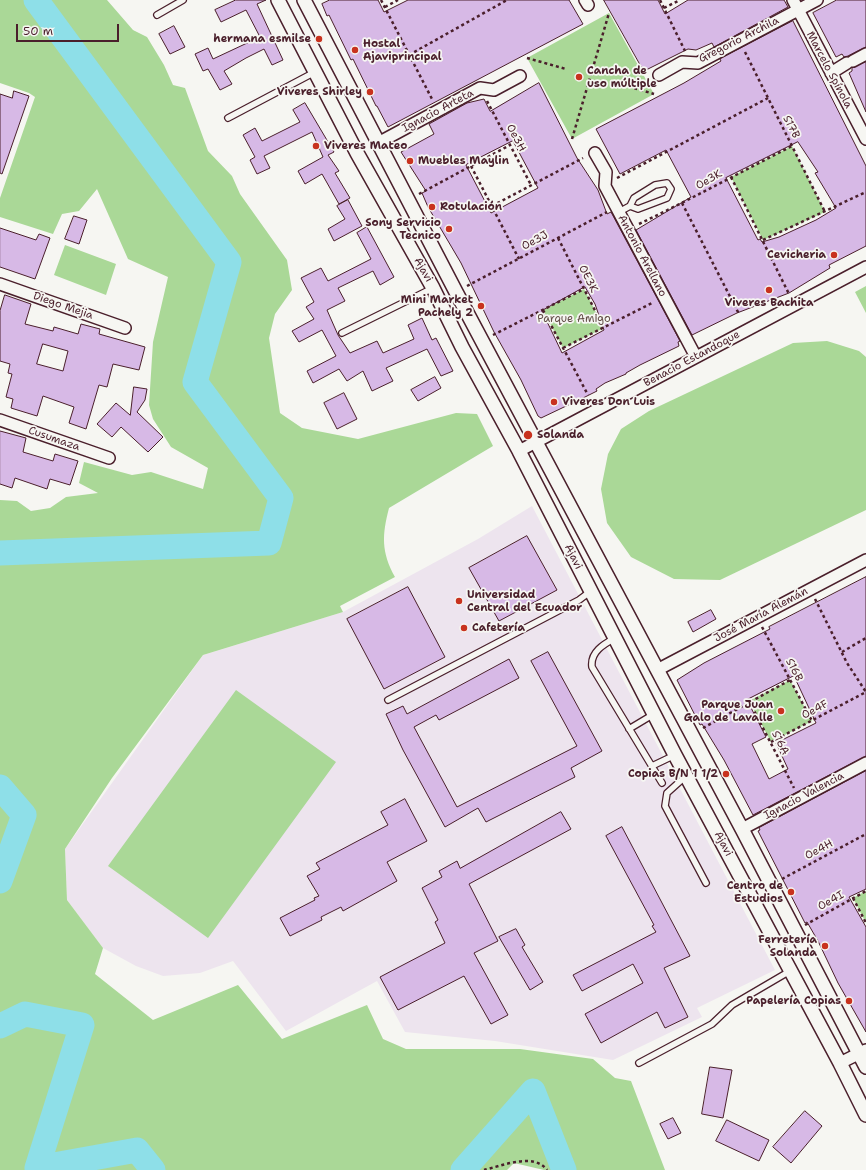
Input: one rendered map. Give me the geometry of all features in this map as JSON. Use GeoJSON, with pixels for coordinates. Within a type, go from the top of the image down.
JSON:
{"type":"FeatureCollection","features":[{"type":"Feature","properties":{"kind":"street","name":"Ajavi"},"geometry":{"type":"LineString","coordinates":[[278,0],[357,153],[433,288],[462,348],[519,451],[675,755],[840,1063],[866,1115]]}},
{"type":"Feature","properties":{"kind":"street","name":"Ajavi"},"geometry":{"type":"LineString","coordinates":[[304,0],[657,670],[863,1051],[866,1067]]}},
{"type":"Feature","properties":{"kind":"street","name":"Gregorio Archila"},"geometry":{"type":"LineString","coordinates":[[659,75],[682,62],[698,63],[795,5],[817,0]]}},
{"type":"Feature","properties":{"kind":"street","name":"Marcelo Spínola"},"geometry":{"type":"LineString","coordinates":[[795,5],[866,139]]}},
{"type":"Feature","properties":{"kind":"street"},"geometry":{"type":"LineString","coordinates":[[831,73],[866,54]]}},
{"type":"Feature","properties":{"kind":"street","name":"Ignacio Arteta"},"geometry":{"type":"LineString","coordinates":[[378,142],[480,88],[494,90],[520,76]]}},
{"type":"Feature","properties":{"kind":"street","name":"Antonio Arellano"},"geometry":{"type":"LineString","coordinates":[[595,153],[606,172],[605,186],[615,211],[696,357]]}},
{"type":"Feature","properties":{"kind":"street","name":"Benacio Estandoque"},"geometry":{"type":"LineString","coordinates":[[519,451],[866,267]]}},
{"type":"Feature","properties":{"kind":"street","name":"Diego Mejia"},"geometry":{"type":"LineString","coordinates":[[0,284],[125,328]]}},
{"type":"Feature","properties":{"kind":"street","name":"Cusumaza"},"geometry":{"type":"LineString","coordinates":[[0,420],[109,458]]}},
{"type":"Feature","properties":{"kind":"street","name":"José María Alemán"},"geometry":{"type":"LineString","coordinates":[[657,670],[866,560]]}},
{"type":"Feature","properties":{"kind":"street","name":"Ignacio Valencia"},"geometry":{"type":"LineString","coordinates":[[742,829],[866,763]]}},
{"type":"Feature","properties":{"kind":"street"},"geometry":{"type":"LineString","coordinates":[[840,1063],[863,1051]]}},
{"type":"Feature","properties":{"kind":"lane"},"geometry":{"type":"LineString","coordinates":[[157,15],[184,0]]}},
{"type":"Feature","properties":{"kind":"lane"},"geometry":{"type":"LineString","coordinates":[[228,118],[315,72]]}},
{"type":"Feature","properties":{"kind":"lane"},"geometry":{"type":"LineString","coordinates":[[615,211],[630,206],[638,209],[666,198],[671,189],[667,183],[655,185],[634,198],[630,206]]}},
{"type":"Feature","properties":{"kind":"lane"},"geometry":{"type":"LineString","coordinates":[[342,333],[433,288]]}},
{"type":"Feature","properties":{"kind":"lane"},"geometry":{"type":"LineString","coordinates":[[388,700],[579,600],[591,591]]}},
{"type":"Feature","properties":{"kind":"lane"},"geometry":{"type":"LineString","coordinates":[[615,638],[596,651],[591,662],[592,667],[662,784]]}},
{"type":"Feature","properties":{"kind":"lane"},"geometry":{"type":"LineString","coordinates":[[629,729],[654,714]]}},
{"type":"Feature","properties":{"kind":"lane"},"geometry":{"type":"LineString","coordinates":[[652,766],[675,755]]}},
{"type":"Feature","properties":{"kind":"lane"},"geometry":{"type":"LineString","coordinates":[[686,776],[667,793],[665,806],[706,883]]}},
{"type":"Feature","properties":{"kind":"lane"},"geometry":{"type":"LineString","coordinates":[[639,1063],[712,1024],[732,1005],[790,971]]}},
{"type":"Feature","properties":{"kind":"path"},"geometry":{"type":"LineString","coordinates":[[381,0],[435,105]]}},
{"type":"Feature","properties":{"kind":"path"},"geometry":{"type":"LineString","coordinates":[[385,7],[398,0]]}},
{"type":"Feature","properties":{"kind":"path"},"geometry":{"type":"LineString","coordinates":[[410,55],[507,0]]}},
{"type":"Feature","properties":{"kind":"path"},"geometry":{"type":"LineString","coordinates":[[660,0],[688,57]]}},
{"type":"Feature","properties":{"kind":"path"},"geometry":{"type":"LineString","coordinates":[[664,8],[680,0]]}},
{"type":"Feature","properties":{"kind":"path"},"geometry":{"type":"LineString","coordinates":[[572,139],[609,13]]}},
{"type":"Feature","properties":{"kind":"path","name":"S17B"},"geometry":{"type":"LineString","coordinates":[[743,49],[825,212]]}},
{"type":"Feature","properties":{"kind":"path"},"geometry":{"type":"LineString","coordinates":[[527,58],[566,69]]}},
{"type":"Feature","properties":{"kind":"path"},"geometry":{"type":"LineString","coordinates":[[617,83],[654,94]]}},
{"type":"Feature","properties":{"kind":"path","name":"Oe3H"},"geometry":{"type":"LineString","coordinates":[[485,98],[531,185]]}},
{"type":"Feature","properties":{"kind":"path"},"geometry":{"type":"LineString","coordinates":[[614,179],[768,98]]}},
{"type":"Feature","properties":{"kind":"path"},"geometry":{"type":"LineString","coordinates":[[419,194],[510,146]]}},
{"type":"Feature","properties":{"kind":"path","name":"Oe3K"},"geometry":{"type":"LineString","coordinates":[[634,226],[792,146]]}},
{"type":"Feature","properties":{"kind":"path"},"geometry":{"type":"LineString","coordinates":[[492,206],[583,158]]}},
{"type":"Feature","properties":{"kind":"path"},"geometry":{"type":"LineString","coordinates":[[471,166],[519,259]]}},
{"type":"Feature","properties":{"kind":"path"},"geometry":{"type":"LineString","coordinates":[[731,177],[790,296]]}},
{"type":"Feature","properties":{"kind":"path"},"geometry":{"type":"LineString","coordinates":[[763,240],[866,192]]}},
{"type":"Feature","properties":{"kind":"path"},"geometry":{"type":"LineString","coordinates":[[682,203],[739,314]]}},
{"type":"Feature","properties":{"kind":"path","name":"Oe3J"},"geometry":{"type":"LineString","coordinates":[[467,286],[558,238],[615,211]]}},
{"type":"Feature","properties":{"kind":"path","name":"OE3K"},"geometry":{"type":"LineString","coordinates":[[558,238],[604,328]]}},
{"type":"Feature","properties":{"kind":"path"},"geometry":{"type":"LineString","coordinates":[[493,335],[584,289]]}},
{"type":"Feature","properties":{"kind":"path"},"geometry":{"type":"LineString","coordinates":[[563,348],[656,301]]}},
{"type":"Feature","properties":{"kind":"path"},"geometry":{"type":"LineString","coordinates":[[543,310],[588,395]]}},
{"type":"Feature","properties":{"kind":"path"},"geometry":{"type":"LineString","coordinates":[[815,599],[842,652],[866,692]]}},
{"type":"Feature","properties":{"kind":"path","name":"S16B"},"geometry":{"type":"LineString","coordinates":[[762,627],[812,721]]}},
{"type":"Feature","properties":{"kind":"path"},"geometry":{"type":"LineString","coordinates":[[842,652],[866,638]]}},
{"type":"Feature","properties":{"kind":"path"},"geometry":{"type":"LineString","coordinates":[[700,729],[790,680]]}},
{"type":"Feature","properties":{"kind":"path","name":"Oe4F"},"geometry":{"type":"LineString","coordinates":[[771,742],[866,692]]}},
{"type":"Feature","properties":{"kind":"path","name":"S16A"},"geometry":{"type":"LineString","coordinates":[[749,701],[796,792]]}},
{"type":"Feature","properties":{"kind":"path","name":"Oe4H"},"geometry":{"type":"LineString","coordinates":[[780,880],[866,834]]}},
{"type":"Feature","properties":{"kind":"path","name":"Oe4I"},"geometry":{"type":"LineString","coordinates":[[805,925],[866,891]]}},
{"type":"Feature","properties":{"kind":"path"},"geometry":{"type":"LineString","coordinates":[[853,898],[866,923]]}},
{"type":"Feature","properties":{"kind":"path"},"geometry":{"type":"LineString","coordinates":[[484,1170],[522,1161],[535,1162],[544,1166],[547,1170]]}},
{"type":"Feature","properties":{"kind":"shaded area"},"geometry":{"type":"Polygon","coordinates":[[[532,506],[775,970],[697,1008],[702,1017],[613,1060],[495,1041],[405,1032],[377,981],[286,1031],[233,961],[200,973],[163,976],[136,966],[103,948],[67,900],[65,849],[203,655],[343,612],[478,539],[532,506]]]}},
{"type":"Feature","properties":{"kind":"green space"},"geometry":{"type":"Polygon","coordinates":[[[0,0],[107,0],[133,30],[147,37],[164,65],[173,85],[185,88],[208,151],[232,176],[240,194],[287,260],[292,290],[275,314],[269,338],[280,413],[302,428],[358,439],[456,413],[477,414],[493,446],[389,508],[385,527],[384,543],[387,559],[395,577],[340,606],[343,612],[203,655],[112,778],[65,849],[67,900],[103,948],[95,974],[153,1020],[238,985],[282,1039],[367,1005],[383,1039],[406,1049],[520,1049],[593,1059],[615,1078],[631,1081],[665,1170],[544,1170],[514,1163],[507,1170],[0,1170],[0,500],[17,501],[31,511],[50,508],[66,497],[98,493],[79,483],[84,462],[132,475],[151,472],[203,489],[208,468],[171,447],[153,419],[149,405],[153,342],[168,277],[128,259],[97,189],[79,211],[62,214],[53,234],[0,217],[0,198],[35,97],[29,93],[0,83],[0,0]]]}},
{"type":"Feature","properties":{"kind":"green space"},"geometry":{"type":"Polygon","coordinates":[[[609,13],[654,94],[572,139],[527,58],[609,13]]]}},
{"type":"Feature","properties":{"kind":"green space"},"geometry":{"type":"Polygon","coordinates":[[[792,146],[825,212],[763,240],[731,177],[792,146]]]}},
{"type":"Feature","properties":{"kind":"green space"},"geometry":{"type":"Polygon","coordinates":[[[65,245],[116,264],[106,295],[54,275],[65,245]]]}},
{"type":"Feature","properties":{"kind":"green space"},"geometry":{"type":"Polygon","coordinates":[[[866,286],[866,313],[855,292],[866,286]]]}},
{"type":"Feature","properties":{"kind":"green space","name":"Parque Amigo"},"geometry":{"type":"Polygon","coordinates":[[[584,289],[604,328],[563,348],[543,310],[584,289]]]}},
{"type":"Feature","properties":{"kind":"green space"},"geometry":{"type":"Polygon","coordinates":[[[827,341],[859,351],[866,357],[866,510],[720,580],[674,579],[631,557],[607,523],[601,489],[608,454],[621,429],[649,411],[793,343],[827,341]]]}},
{"type":"Feature","properties":{"kind":"green space","name":"Parque Juan Galo de Lavalle"},"geometry":{"type":"Polygon","coordinates":[[[790,680],[812,721],[771,742],[749,701],[790,680]]]}},
{"type":"Feature","properties":{"kind":"green space"},"geometry":{"type":"Polygon","coordinates":[[[236,690],[336,762],[208,938],[108,866],[236,690]]]}},
{"type":"Feature","properties":{"kind":"green space"},"geometry":{"type":"Polygon","coordinates":[[[866,891],[866,923],[853,898],[866,891]]]}},
{"type":"Feature","properties":{"kind":"building"},"geometry":{"type":"Polygon","coordinates":[[[236,0],[266,0],[257,4],[283,60],[272,65],[264,49],[224,71],[232,84],[220,90],[208,69],[203,71],[195,54],[208,48],[213,59],[260,37],[246,10],[221,22],[215,10],[236,0]]]}},
{"type":"Feature","properties":{"kind":"building"},"geometry":{"type":"Polygon","coordinates":[[[330,0],[378,0],[384,12],[408,0],[569,0],[583,24],[388,127],[353,59],[351,60],[329,15],[327,16],[322,4],[330,0]]]}},
{"type":"Feature","properties":{"kind":"building"},"geometry":{"type":"Polygon","coordinates":[[[604,0],[658,0],[665,14],[688,0],[784,0],[788,7],[714,47],[712,43],[696,50],[688,49],[644,71],[604,0]]]}},
{"type":"Feature","properties":{"kind":"building"},"geometry":{"type":"Polygon","coordinates":[[[837,0],[866,0],[866,47],[844,57],[842,54],[836,57],[813,13],[837,0]]]}},
{"type":"Feature","properties":{"kind":"building"},"geometry":{"type":"Polygon","coordinates":[[[793,21],[866,166],[866,246],[829,265],[830,268],[789,293],[737,313],[692,335],[636,230],[691,197],[666,150],[620,174],[596,129],[684,83],[721,61],[720,59],[793,21]],[[798,142],[726,178],[758,240],[760,239],[762,242],[779,237],[816,220],[836,208],[815,173],[818,172],[798,142]]]}},
{"type":"Feature","properties":{"kind":"building"},"geometry":{"type":"Polygon","coordinates":[[[174,26],[185,47],[170,54],[159,34],[174,26]]]}},
{"type":"Feature","properties":{"kind":"building"},"geometry":{"type":"Polygon","coordinates":[[[866,62],[866,112],[849,73],[852,71],[852,68],[866,62]]]}},
{"type":"Feature","properties":{"kind":"building"},"geometry":{"type":"Polygon","coordinates":[[[539,83],[577,158],[598,190],[607,214],[611,212],[680,341],[678,342],[679,346],[640,365],[626,374],[605,383],[596,389],[597,391],[541,418],[538,416],[521,380],[494,332],[461,263],[428,207],[422,193],[426,191],[401,152],[434,134],[429,124],[467,103],[484,99],[490,111],[539,83]],[[513,141],[466,165],[491,213],[538,188],[513,141]],[[585,287],[542,311],[562,353],[604,330],[595,304],[585,287]]]}},
{"type":"Feature","properties":{"kind":"building"},"geometry":{"type":"Polygon","coordinates":[[[14,91],[29,96],[2,174],[0,173],[0,94],[12,98],[14,91]]]}},
{"type":"Feature","properties":{"kind":"building"},"geometry":{"type":"Polygon","coordinates":[[[305,103],[334,152],[328,155],[339,171],[335,173],[350,198],[339,204],[322,174],[305,184],[298,171],[323,157],[312,132],[264,156],[270,168],[257,174],[250,160],[255,157],[243,135],[255,128],[262,141],[300,122],[293,110],[305,103]]]}},
{"type":"Feature","properties":{"kind":"building"},"geometry":{"type":"Polygon","coordinates":[[[348,200],[362,226],[334,241],[328,229],[345,219],[337,206],[348,200]]]}},
{"type":"Feature","properties":{"kind":"building"},"geometry":{"type":"Polygon","coordinates":[[[74,216],[87,220],[79,244],[65,239],[74,216]]]}},
{"type":"Feature","properties":{"kind":"building"},"geometry":{"type":"Polygon","coordinates":[[[367,227],[394,277],[380,285],[373,271],[338,288],[345,301],[327,310],[338,335],[350,353],[377,341],[383,353],[414,339],[408,325],[422,318],[432,340],[436,338],[453,371],[441,376],[427,349],[386,368],[393,381],[372,391],[363,371],[347,381],[339,369],[313,383],[307,371],[336,356],[322,330],[299,342],[292,331],[314,319],[306,307],[314,302],[301,278],[321,268],[328,281],[371,259],[357,233],[367,227]]]}},
{"type":"Feature","properties":{"kind":"building"},"geometry":{"type":"Polygon","coordinates":[[[0,228],[36,240],[39,234],[50,238],[35,279],[0,267],[0,228]]]}},
{"type":"Feature","properties":{"kind":"building"},"geometry":{"type":"Polygon","coordinates":[[[5,295],[31,304],[25,324],[53,331],[54,327],[78,334],[81,324],[100,329],[99,334],[145,347],[139,370],[113,364],[107,387],[99,385],[86,429],[69,423],[74,407],[43,396],[37,416],[11,408],[13,399],[6,397],[12,374],[8,373],[10,364],[0,361],[0,311],[5,295]],[[43,344],[37,364],[63,371],[68,351],[43,344]]]}},
{"type":"Feature","properties":{"kind":"building"},"geometry":{"type":"Polygon","coordinates":[[[435,377],[441,388],[418,401],[411,390],[435,377]]]}},
{"type":"Feature","properties":{"kind":"building"},"geometry":{"type":"Polygon","coordinates":[[[134,387],[147,389],[145,400],[137,412],[163,437],[148,452],[121,427],[112,437],[97,424],[116,403],[130,415],[134,387]]]}},
{"type":"Feature","properties":{"kind":"building"},"geometry":{"type":"Polygon","coordinates":[[[344,393],[357,419],[337,429],[324,403],[344,393]]]}},
{"type":"Feature","properties":{"kind":"building"},"geometry":{"type":"Polygon","coordinates":[[[0,431],[26,438],[23,452],[53,461],[55,454],[78,461],[70,485],[50,479],[47,489],[15,478],[12,488],[0,484],[0,431]]]}},
{"type":"Feature","properties":{"kind":"building"},"geometry":{"type":"Polygon","coordinates":[[[527,536],[557,590],[499,621],[469,568],[527,536]]]}},
{"type":"Feature","properties":{"kind":"building"},"geometry":{"type":"Polygon","coordinates":[[[866,577],[866,756],[753,815],[724,760],[702,724],[700,725],[677,680],[704,663],[770,629],[769,627],[866,577]],[[794,676],[747,700],[766,737],[752,744],[769,779],[788,769],[776,743],[816,723],[794,676]]]}},
{"type":"Feature","properties":{"kind":"building"},"geometry":{"type":"Polygon","coordinates":[[[408,587],[445,657],[384,689],[347,619],[408,587]]]}},
{"type":"Feature","properties":{"kind":"building"},"geometry":{"type":"Polygon","coordinates":[[[711,610],[716,619],[693,632],[688,622],[711,610]]]}},
{"type":"Feature","properties":{"kind":"building"},"geometry":{"type":"Polygon","coordinates":[[[548,652],[602,751],[571,768],[575,777],[486,822],[478,808],[445,827],[403,750],[386,714],[403,706],[407,714],[509,659],[519,678],[439,720],[436,715],[414,727],[457,807],[577,746],[531,661],[548,652]]]}},
{"type":"Feature","properties":{"kind":"building"},"geometry":{"type":"Polygon","coordinates":[[[866,771],[866,889],[849,897],[866,927],[866,1032],[838,983],[818,941],[807,922],[805,923],[758,831],[760,830],[759,828],[866,771]]]}},
{"type":"Feature","properties":{"kind":"building"},"geometry":{"type":"Polygon","coordinates":[[[405,799],[427,841],[387,862],[397,881],[343,911],[341,907],[321,917],[322,920],[290,936],[280,918],[315,900],[314,898],[319,896],[307,876],[320,869],[316,863],[388,825],[381,812],[405,799]]]}},
{"type":"Feature","properties":{"kind":"building"},"geometry":{"type":"Polygon","coordinates":[[[561,812],[571,829],[469,884],[498,941],[474,953],[508,1015],[491,1024],[464,976],[398,1010],[380,977],[445,943],[435,922],[438,920],[422,888],[442,877],[439,871],[457,861],[460,868],[561,812]]]}},
{"type":"Feature","properties":{"kind":"building"},"geometry":{"type":"Polygon","coordinates":[[[622,827],[690,956],[664,968],[688,1017],[665,1028],[657,1012],[601,1043],[585,1014],[643,983],[633,964],[582,991],[573,975],[656,932],[652,926],[654,925],[606,836],[622,827]]]}},
{"type":"Feature","properties":{"kind":"building"},"geometry":{"type":"Polygon","coordinates":[[[516,929],[525,945],[522,947],[543,982],[530,990],[499,937],[516,929]]]}},
{"type":"Feature","properties":{"kind":"building"},"geometry":{"type":"Polygon","coordinates":[[[710,1067],[732,1070],[723,1118],[702,1114],[710,1067]]]}},
{"type":"Feature","properties":{"kind":"building"},"geometry":{"type":"Polygon","coordinates":[[[805,1111],[822,1126],[791,1163],[773,1147],[805,1111]]]}},
{"type":"Feature","properties":{"kind":"building"},"geometry":{"type":"Polygon","coordinates":[[[673,1118],[681,1133],[668,1139],[660,1124],[673,1118]]]}},
{"type":"Feature","properties":{"kind":"building"},"geometry":{"type":"Polygon","coordinates":[[[727,1120],[769,1140],[759,1161],[716,1141],[727,1120]]]}},
{"type":"Feature","properties":{"kind":"waterway"},"geometry":{"type":"LineString","coordinates":[[0,553],[269,543],[281,498],[195,382],[229,262],[36,0]]}},
{"type":"Feature","properties":{"kind":"waterway"},"geometry":{"type":"LineString","coordinates":[[0,787],[24,815],[0,881]]}},
{"type":"Feature","properties":{"kind":"waterway"},"geometry":{"type":"LineString","coordinates":[[0,1026],[25,1014],[82,1025],[37,1168],[137,1150],[153,1170]]}},
{"type":"Feature","properties":{"kind":"waterway"},"geometry":{"type":"LineString","coordinates":[[463,1170],[533,1091],[564,1170]]}},
{"type":"Feature","properties":{"kind":"place","name":"hermana esmilse"},"geometry":{"type":"Point","coordinates":[319,39]}},
{"type":"Feature","properties":{"kind":"place","name":"Hostal Ajaviprincipal"},"geometry":{"type":"Point","coordinates":[355,50]}},
{"type":"Feature","properties":{"kind":"place","name":"Cancha de uso múltiple"},"geometry":{"type":"Point","coordinates":[579,77]}},
{"type":"Feature","properties":{"kind":"place","name":"Viveres Shirley"},"geometry":{"type":"Point","coordinates":[370,92]}},
{"type":"Feature","properties":{"kind":"place","name":"Viveres Mateo"},"geometry":{"type":"Point","coordinates":[316,146]}},
{"type":"Feature","properties":{"kind":"place","name":"Muebles Maylin"},"geometry":{"type":"Point","coordinates":[410,161]}},
{"type":"Feature","properties":{"kind":"place","name":"Rotulación"},"geometry":{"type":"Point","coordinates":[432,207]}},
{"type":"Feature","properties":{"kind":"place","name":"Sony Servicio Tecnico"},"geometry":{"type":"Point","coordinates":[449,229]}},
{"type":"Feature","properties":{"kind":"place","name":"Cevicheria"},"geometry":{"type":"Point","coordinates":[834,255]}},
{"type":"Feature","properties":{"kind":"place","name":"Viveres Bachita"},"geometry":{"type":"Point","coordinates":[769,290]}},
{"type":"Feature","properties":{"kind":"place","name":"Mini Market Pachely 2"},"geometry":{"type":"Point","coordinates":[481,306]}},
{"type":"Feature","properties":{"kind":"place","name":"Viveres Don Luis"},"geometry":{"type":"Point","coordinates":[554,402]}},
{"type":"Feature","properties":{"kind":"place","name":"Solanda"},"geometry":{"type":"Point","coordinates":[528,435]}},
{"type":"Feature","properties":{"kind":"place","name":"Universidad Central del Ecuador"},"geometry":{"type":"Point","coordinates":[459,601]}},
{"type":"Feature","properties":{"kind":"place","name":"Cafetería"},"geometry":{"type":"Point","coordinates":[464,628]}},
{"type":"Feature","properties":{"kind":"place","name":"Parque Juan Galo de Lavalle"},"geometry":{"type":"Point","coordinates":[781,711]}},
{"type":"Feature","properties":{"kind":"place","name":"Copias B/N 1 1/2"},"geometry":{"type":"Point","coordinates":[726,774]}},
{"type":"Feature","properties":{"kind":"place","name":"Centro de Estudios"},"geometry":{"type":"Point","coordinates":[791,892]}},
{"type":"Feature","properties":{"kind":"place","name":"Ferretería Solanda"},"geometry":{"type":"Point","coordinates":[825,946]}},
{"type":"Feature","properties":{"kind":"place","name":"Papelería Copias"},"geometry":{"type":"Point","coordinates":[849,1001]}}]}
